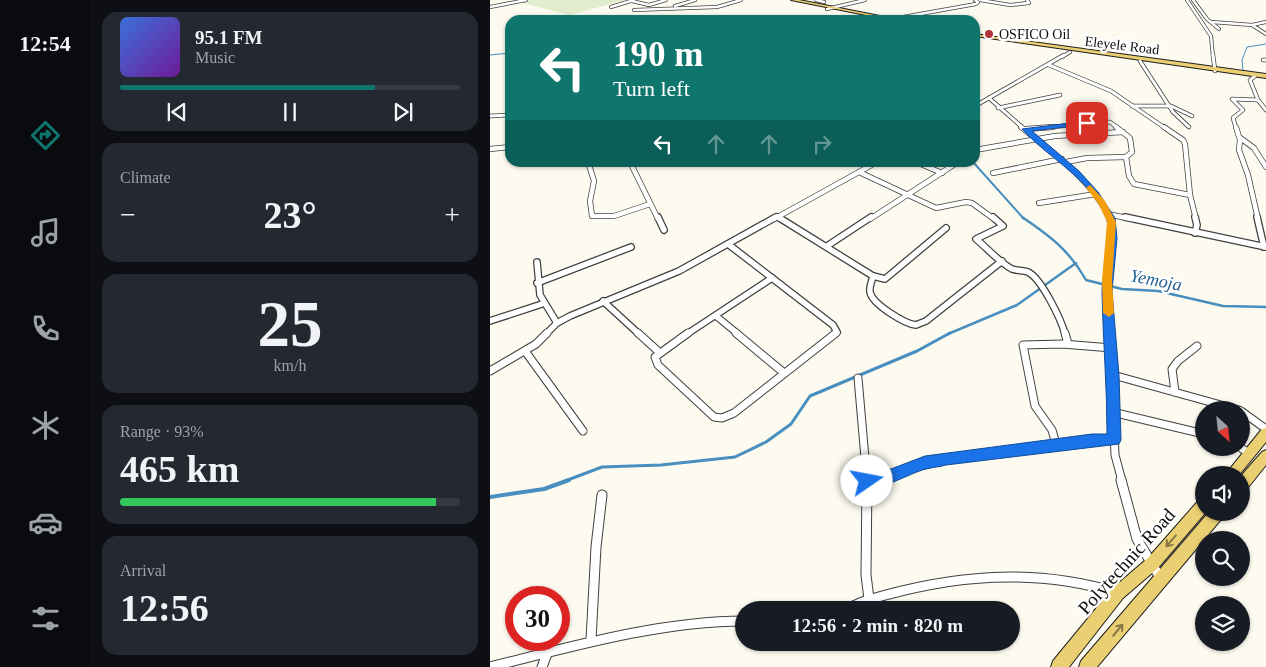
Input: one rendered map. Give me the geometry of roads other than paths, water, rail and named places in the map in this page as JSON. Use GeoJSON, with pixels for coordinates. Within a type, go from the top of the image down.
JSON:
{"type":"FeatureCollection","features":[{"type":"Feature","properties":{"kind":"main road"},"geometry":{"type":"LineString","coordinates":[[794,1],[862,15]]}},
{"type":"Feature","properties":{"kind":"main road"},"geometry":{"type":"LineString","coordinates":[[829,8],[869,15]]}},
{"type":"Feature","properties":{"kind":"main road","name":"Eleyele Road"},"geometry":{"type":"LineString","coordinates":[[980,37],[1070,52],[1219,70]]}},
{"type":"Feature","properties":{"kind":"main road","name":"Eleyele Road"},"geometry":{"type":"LineString","coordinates":[[997,40],[1266,76]]}},
{"type":"Feature","properties":{"kind":"main road"},"geometry":{"type":"LineString","coordinates":[[1250,446],[1266,433]]}},
{"type":"Feature","properties":{"kind":"main road"},"geometry":{"type":"LineString","coordinates":[[1250,475],[1266,456]]}},
{"type":"Feature","properties":{"kind":"main road","name":"Polytechnic Road"},"geometry":{"type":"LineString","coordinates":[[1059,667],[1118,593],[1153,562],[1195,515]]}},
{"type":"Feature","properties":{"kind":"main road"},"geometry":{"type":"LineString","coordinates":[[1086,667],[1210,521]]}},
{"type":"Feature","properties":{"kind":"street"},"geometry":{"type":"LineString","coordinates":[[516,0],[524,0]]}},
{"type":"Feature","properties":{"kind":"street"},"geometry":{"type":"LineString","coordinates":[[490,7],[524,0]]}},
{"type":"Feature","properties":{"kind":"street"},"geometry":{"type":"LineString","coordinates":[[611,6],[633,0],[649,5],[666,0]]}},
{"type":"Feature","properties":{"kind":"street"},"geometry":{"type":"LineString","coordinates":[[665,5],[673,7],[695,0]]}},
{"type":"Feature","properties":{"kind":"street"},"geometry":{"type":"LineString","coordinates":[[634,10],[717,7],[741,0]]}},
{"type":"Feature","properties":{"kind":"street"},"geometry":{"type":"LineString","coordinates":[[816,0],[824,2]]}},
{"type":"Feature","properties":{"kind":"street"},"geometry":{"type":"LineString","coordinates":[[829,8],[865,0]]}},
{"type":"Feature","properties":{"kind":"street"},"geometry":{"type":"LineString","coordinates":[[914,15],[976,4],[978,2],[975,0]]}},
{"type":"Feature","properties":{"kind":"street"},"geometry":{"type":"LineString","coordinates":[[980,0],[997,5],[1016,6],[1029,3],[1026,0]]}},
{"type":"Feature","properties":{"kind":"street"},"geometry":{"type":"LineString","coordinates":[[1187,0],[1211,36],[1219,70]]}},
{"type":"Feature","properties":{"kind":"street"},"geometry":{"type":"LineString","coordinates":[[1193,0],[1207,19],[1219,29]]}},
{"type":"Feature","properties":{"kind":"street"},"geometry":{"type":"LineString","coordinates":[[1212,22],[1252,25],[1266,22]]}},
{"type":"Feature","properties":{"kind":"street"},"geometry":{"type":"LineString","coordinates":[[1252,25],[1266,34]]}},
{"type":"Feature","properties":{"kind":"street"},"geometry":{"type":"LineString","coordinates":[[980,103],[1070,52]]}},
{"type":"Feature","properties":{"kind":"street"},"geometry":{"type":"LineString","coordinates":[[1140,61],[1178,118],[1189,127]]}},
{"type":"Feature","properties":{"kind":"street"},"geometry":{"type":"LineString","coordinates":[[1049,65],[1104,87],[1183,140],[1190,195],[1197,225],[1195,233]]}},
{"type":"Feature","properties":{"kind":"street"},"geometry":{"type":"LineString","coordinates":[[1251,75],[1250,80],[1258,100],[1266,110]]}},
{"type":"Feature","properties":{"kind":"street"},"geometry":{"type":"LineString","coordinates":[[998,108],[1060,95]]}},
{"type":"Feature","properties":{"kind":"street"},"geometry":{"type":"LineString","coordinates":[[989,98],[998,108],[1064,160],[1096,194],[1112,222],[1107,291],[1112,348],[1114,440],[1119,472],[1134,529],[1143,549],[1153,562],[1160,579]]}},
{"type":"Feature","properties":{"kind":"street"},"geometry":{"type":"LineString","coordinates":[[1108,214],[1265,247],[1248,175],[1239,150],[1240,139],[1233,118],[1243,110],[1231,100],[1258,100]]}},
{"type":"Feature","properties":{"kind":"street"},"geometry":{"type":"LineString","coordinates":[[1132,106],[1170,106],[1192,116]]}},
{"type":"Feature","properties":{"kind":"street"},"geometry":{"type":"LineString","coordinates":[[490,116],[505,115]]}},
{"type":"Feature","properties":{"kind":"street"},"geometry":{"type":"LineString","coordinates":[[993,173],[1064,160],[1126,157],[1132,152],[1130,138],[1110,122],[1026,129]]}},
{"type":"Feature","properties":{"kind":"street"},"geometry":{"type":"LineString","coordinates":[[980,149],[1038,138],[1088,132],[1123,132]]}},
{"type":"Feature","properties":{"kind":"street"},"geometry":{"type":"LineString","coordinates":[[1240,139],[1254,148],[1266,167]]}},
{"type":"Feature","properties":{"kind":"street"},"geometry":{"type":"LineString","coordinates":[[490,149],[505,148]]}},
{"type":"Feature","properties":{"kind":"street"},"geometry":{"type":"LineString","coordinates":[[1126,157],[1129,176],[1136,185],[1190,195]]}},
{"type":"Feature","properties":{"kind":"street"},"geometry":{"type":"LineString","coordinates":[[590,167],[594,181],[590,201],[592,216],[598,218],[611,216],[650,204]]}},
{"type":"Feature","properties":{"kind":"street"},"geometry":{"type":"LineString","coordinates":[[632,167],[664,230]]}},
{"type":"Feature","properties":{"kind":"street"},"geometry":{"type":"LineString","coordinates":[[490,371],[526,351],[557,324],[603,301],[662,280],[868,167]]}},
{"type":"Feature","properties":{"kind":"street"},"geometry":{"type":"LineString","coordinates":[[928,167],[942,173]]}},
{"type":"Feature","properties":{"kind":"street"},"geometry":{"type":"LineString","coordinates":[[827,246],[951,167]]}},
{"type":"Feature","properties":{"kind":"street"},"geometry":{"type":"LineString","coordinates":[[859,172],[936,208],[966,202],[978,206],[1003,226],[976,239],[1012,269],[1028,272],[1043,284],[1047,298],[1062,324],[1068,344]]}},
{"type":"Feature","properties":{"kind":"street"},"geometry":{"type":"LineString","coordinates":[[1039,203],[1096,194]]}},
{"type":"Feature","properties":{"kind":"street"},"geometry":{"type":"LineString","coordinates":[[778,217],[873,276],[885,279],[946,228]]}},
{"type":"Feature","properties":{"kind":"street"},"geometry":{"type":"LineString","coordinates":[[728,244],[773,278],[837,329],[837,332],[828,341],[734,413],[717,418],[656,362],[655,357],[659,352],[773,278]]}},
{"type":"Feature","properties":{"kind":"street"},"geometry":{"type":"LineString","coordinates":[[537,283],[631,247]]}},
{"type":"Feature","properties":{"kind":"street"},"geometry":{"type":"LineString","coordinates":[[873,276],[870,289],[875,301],[906,322],[917,325],[932,316],[1002,261]]}},
{"type":"Feature","properties":{"kind":"street"},"geometry":{"type":"LineString","coordinates":[[537,262],[537,283],[542,304],[557,324]]}},
{"type":"Feature","properties":{"kind":"street"},"geometry":{"type":"LineString","coordinates":[[603,301],[659,352]]}},
{"type":"Feature","properties":{"kind":"street"},"geometry":{"type":"LineString","coordinates":[[490,321],[542,304]]}},
{"type":"Feature","properties":{"kind":"street"},"geometry":{"type":"LineString","coordinates":[[716,316],[784,373]]}},
{"type":"Feature","properties":{"kind":"street"},"geometry":{"type":"LineString","coordinates":[[1056,444],[1052,430],[1036,406],[1023,348],[1026,344],[1068,344],[1112,348]]}},
{"type":"Feature","properties":{"kind":"street"},"geometry":{"type":"LineString","coordinates":[[1175,392],[1170,376],[1172,368],[1197,346]]}},
{"type":"Feature","properties":{"kind":"street"},"geometry":{"type":"LineString","coordinates":[[526,351],[583,431]]}},
{"type":"Feature","properties":{"kind":"street"},"geometry":{"type":"LineString","coordinates":[[1113,375],[1208,401]]}},
{"type":"Feature","properties":{"kind":"street"},"geometry":{"type":"LineString","coordinates":[[858,378],[867,481],[866,575],[869,599]]}},
{"type":"Feature","properties":{"kind":"street"},"geometry":{"type":"LineString","coordinates":[[1112,412],[1195,432]]}},
{"type":"Feature","properties":{"kind":"street"},"geometry":{"type":"LineString","coordinates":[[1250,417],[1266,429]]}},
{"type":"Feature","properties":{"kind":"street"},"geometry":{"type":"LineString","coordinates":[[867,481],[891,476],[925,463],[1056,444],[1114,440]]}},
{"type":"Feature","properties":{"kind":"street"},"geometry":{"type":"LineString","coordinates":[[591,640],[596,547],[602,495]]}},
{"type":"Feature","properties":{"kind":"street"},"geometry":{"type":"LineString","coordinates":[[864,601],[914,588],[997,578],[1066,579],[1092,584],[1118,593]]}},
{"type":"Feature","properties":{"kind":"street"},"geometry":{"type":"LineString","coordinates":[[570,645],[591,640],[735,621]]}},
{"type":"Feature","properties":{"kind":"street"},"geometry":{"type":"LineString","coordinates":[[490,667],[548,651]]}},
{"type":"Feature","properties":{"kind":"street"},"geometry":{"type":"LineString","coordinates":[[542,667],[548,651]]}},
{"type":"Feature","properties":{"kind":"waterway"},"geometry":{"type":"LineString","coordinates":[[1243,71],[1242,60],[1247,47],[1266,44]]}},
{"type":"Feature","properties":{"kind":"waterway","name":"Yemoja"},"geometry":{"type":"LineString","coordinates":[[490,55],[505,54]]}},
{"type":"Feature","properties":{"kind":"waterway","name":"Yemoja"},"geometry":{"type":"LineString","coordinates":[[977,167],[1023,217]]}},
{"type":"Feature","properties":{"kind":"waterway","name":"Yemoja"},"geometry":{"type":"LineString","coordinates":[[1023,217],[1058,244],[1076,263]]}},
{"type":"Feature","properties":{"kind":"waterway"},"geometry":{"type":"LineString","coordinates":[[949,334],[1017,305],[1076,263]]}},
{"type":"Feature","properties":{"kind":"waterway","name":"Yemoja"},"geometry":{"type":"LineString","coordinates":[[1076,263],[1086,280],[1122,289],[1158,291],[1223,306],[1266,307]]}},
{"type":"Feature","properties":{"kind":"waterway"},"geometry":{"type":"LineString","coordinates":[[565,481],[602,467],[661,465],[735,457],[766,442],[791,424],[810,396],[917,351],[949,334]]}},
{"type":"Feature","properties":{"kind":"waterway"},"geometry":{"type":"LineString","coordinates":[[490,497],[544,489],[569,480]]}},
{"type":"Feature","properties":{"kind":"place","name":"OSFICO Oil"},"geometry":{"type":"Point","coordinates":[989,34]}}]}
